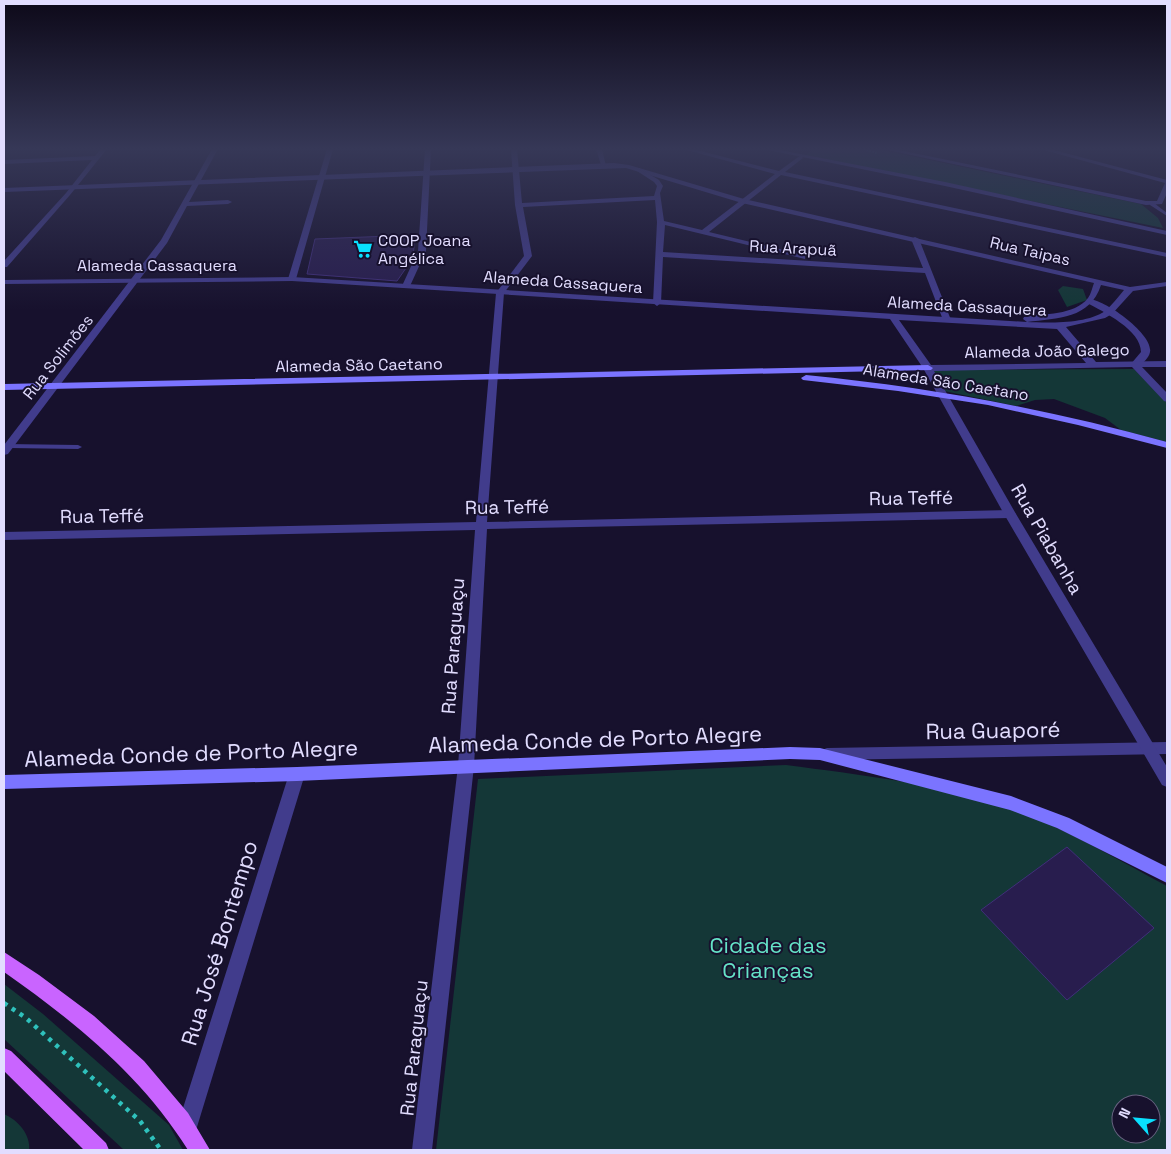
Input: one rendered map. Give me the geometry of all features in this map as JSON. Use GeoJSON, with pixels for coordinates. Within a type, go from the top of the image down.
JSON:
{"type":"FeatureCollection","features":[{"type":"Feature","properties":{"kind":"main road","name":"Alameda São Caetano"},"geometry":{"type":"LineString","coordinates":[[4,387],[928,368]]}},
{"type":"Feature","properties":{"kind":"main road","name":"Alameda São Caetano"},"geometry":{"type":"LineString","coordinates":[[716,372],[829,380],[942,394],[1069,419],[1167,445]]}},
{"type":"Feature","properties":{"kind":"main road","name":"Alameda Conde de Porto Alegre"},"geometry":{"type":"LineString","coordinates":[[4,782],[297,774],[790,753],[820,754],[943,784],[1012,804],[1063,824],[1167,874]]}},
{"type":"Feature","properties":{"kind":"main road"},"geometry":{"type":"LineString","coordinates":[[4,961],[71,1007],[124,1052],[187,1127],[200,1150]]}},
{"type":"Feature","properties":{"kind":"main road"},"geometry":{"type":"LineString","coordinates":[[4,1058],[99,1150]]}},
{"type":"Feature","properties":{"kind":"street"},"geometry":{"type":"LineString","coordinates":[[4,265],[60,203]]}},
{"type":"Feature","properties":{"kind":"street"},"geometry":{"type":"LineString","coordinates":[[185,204],[210,203]]}},
{"type":"Feature","properties":{"kind":"street"},"geometry":{"type":"LineString","coordinates":[[292,279],[315,203]]}},
{"type":"Feature","properties":{"kind":"street"},"geometry":{"type":"LineString","coordinates":[[406,286],[422,251],[425,203]]}},
{"type":"Feature","properties":{"kind":"street"},"geometry":{"type":"LineString","coordinates":[[500,293],[528,256],[519,205],[562,203]]}},
{"type":"Feature","properties":{"kind":"street"},"geometry":{"type":"LineString","coordinates":[[657,303],[661,222],[659,203]]}},
{"type":"Feature","properties":{"kind":"street"},"geometry":{"type":"LineString","coordinates":[[704,232],[740,203]]}},
{"type":"Feature","properties":{"kind":"street","name":"Rua Taipas"},"geometry":{"type":"LineString","coordinates":[[750,203],[1130,289]]}},
{"type":"Feature","properties":{"kind":"street"},"geometry":{"type":"LineString","coordinates":[[920,203],[1167,255]]}},
{"type":"Feature","properties":{"kind":"street"},"geometry":{"type":"LineString","coordinates":[[1030,203],[1167,233]]}},
{"type":"Feature","properties":{"kind":"street","name":"Rua Solimões"},"geometry":{"type":"LineString","coordinates":[[6,449],[136,280],[164,241],[185,204]]}},
{"type":"Feature","properties":{"kind":"street"},"geometry":{"type":"LineString","coordinates":[[661,222],[831,264]]}},
{"type":"Feature","properties":{"kind":"street"},"geometry":{"type":"LineString","coordinates":[[915,239],[926,271],[947,320]]}},
{"type":"Feature","properties":{"kind":"street","name":"Rua Arapuã"},"geometry":{"type":"LineString","coordinates":[[659,254],[926,271]]}},
{"type":"Feature","properties":{"kind":"street","name":"Alameda Cassaquera"},"geometry":{"type":"LineString","coordinates":[[4,282],[292,279],[657,303],[1060,326],[1089,321],[1110,312]]}},
{"type":"Feature","properties":{"kind":"street"},"geometry":{"type":"LineString","coordinates":[[994,323],[1067,312],[1090,301],[1098,281]]}},
{"type":"Feature","properties":{"kind":"street"},"geometry":{"type":"LineString","coordinates":[[1110,312],[1130,289],[1167,284]]}},
{"type":"Feature","properties":{"kind":"street","name":"Rua Paraguaçu"},"geometry":{"type":"LineString","coordinates":[[422,1150],[466,766],[481,527],[495,377],[500,293]]}},
{"type":"Feature","properties":{"kind":"street"},"geometry":{"type":"LineString","coordinates":[[1090,301],[1110,312],[1143,339],[1146,347],[1145,354],[1135,365],[1167,399]]}},
{"type":"Feature","properties":{"kind":"street","name":"Rua Piabanha"},"geometry":{"type":"LineString","coordinates":[[893,317],[928,368],[1010,514],[1167,780]]}},
{"type":"Feature","properties":{"kind":"street"},"geometry":{"type":"LineString","coordinates":[[1060,326],[1093,365]]}},
{"type":"Feature","properties":{"kind":"street","name":"Alameda João Galego"},"geometry":{"type":"LineString","coordinates":[[928,368],[1167,364]]}},
{"type":"Feature","properties":{"kind":"street","name":"Rua Teffé"},"geometry":{"type":"LineString","coordinates":[[4,536],[1010,514]]}},
{"type":"Feature","properties":{"kind":"street","name":"Rua Guaporé"},"geometry":{"type":"LineString","coordinates":[[820,754],[1167,748]]}},
{"type":"Feature","properties":{"kind":"street","name":"Rua José Bontempo"},"geometry":{"type":"LineString","coordinates":[[187,1127],[297,774]]}},
{"type":"Feature","properties":{"kind":"lane"},"geometry":{"type":"LineString","coordinates":[[1156,203],[1167,215]]}},
{"type":"Feature","properties":{"kind":"lane"},"geometry":{"type":"LineString","coordinates":[[6,449],[78,447]]}},
{"type":"Feature","properties":{"kind":"path"},"geometry":{"type":"LineString","coordinates":[[4,1003],[26,1018],[140,1121],[161,1150]]}},
{"type":"Feature","properties":{"kind":"green space"},"geometry":{"type":"Polygon","coordinates":[[[1040,203],[1135,203],[1141,204],[1158,218],[1163,228],[1040,203]]]}},
{"type":"Feature","properties":{"kind":"green space"},"geometry":{"type":"Polygon","coordinates":[[[1063,286],[1083,289],[1087,300],[1067,307],[1058,290],[1063,286]]]}},
{"type":"Feature","properties":{"kind":"green space"},"geometry":{"type":"Polygon","coordinates":[[[1134,369],[1167,403],[1167,442],[1121,430],[1105,418],[1054,399],[1035,400],[1016,406],[944,391],[933,370],[1134,369]]]}},
{"type":"Feature","properties":{"kind":"green space","name":"Cidade das Crianças"},"geometry":{"type":"Polygon","coordinates":[[[786,765],[846,773],[941,789],[1001,805],[1064,831],[1167,886],[1167,1150],[436,1150],[478,779],[786,765]]]}},
{"type":"Feature","properties":{"kind":"green space"},"geometry":{"type":"Polygon","coordinates":[[[4,984],[43,1014],[169,1125],[183,1150],[124,1150],[4,1039],[4,984]]]}},
{"type":"Feature","properties":{"kind":"green space"},"geometry":{"type":"Polygon","coordinates":[[[4,1114],[19,1124],[26,1134],[29,1150],[4,1150],[4,1114]]]}},
{"type":"Feature","properties":{"kind":"building","name":"COOP Joana Angélica"},"geometry":{"type":"Polygon","coordinates":[[[415,235],[413,258],[397,281],[307,274],[315,239],[415,235]]]}},
{"type":"Feature","properties":{"kind":"building"},"geometry":{"type":"Polygon","coordinates":[[[1067,847],[1154,928],[1067,1000],[981,910],[1067,847]]]}},
{"type":"Feature","properties":{"kind":"place","name":"COOP Joana Angélica"},"geometry":{"type":"Point","coordinates":[363,249]}}]}
